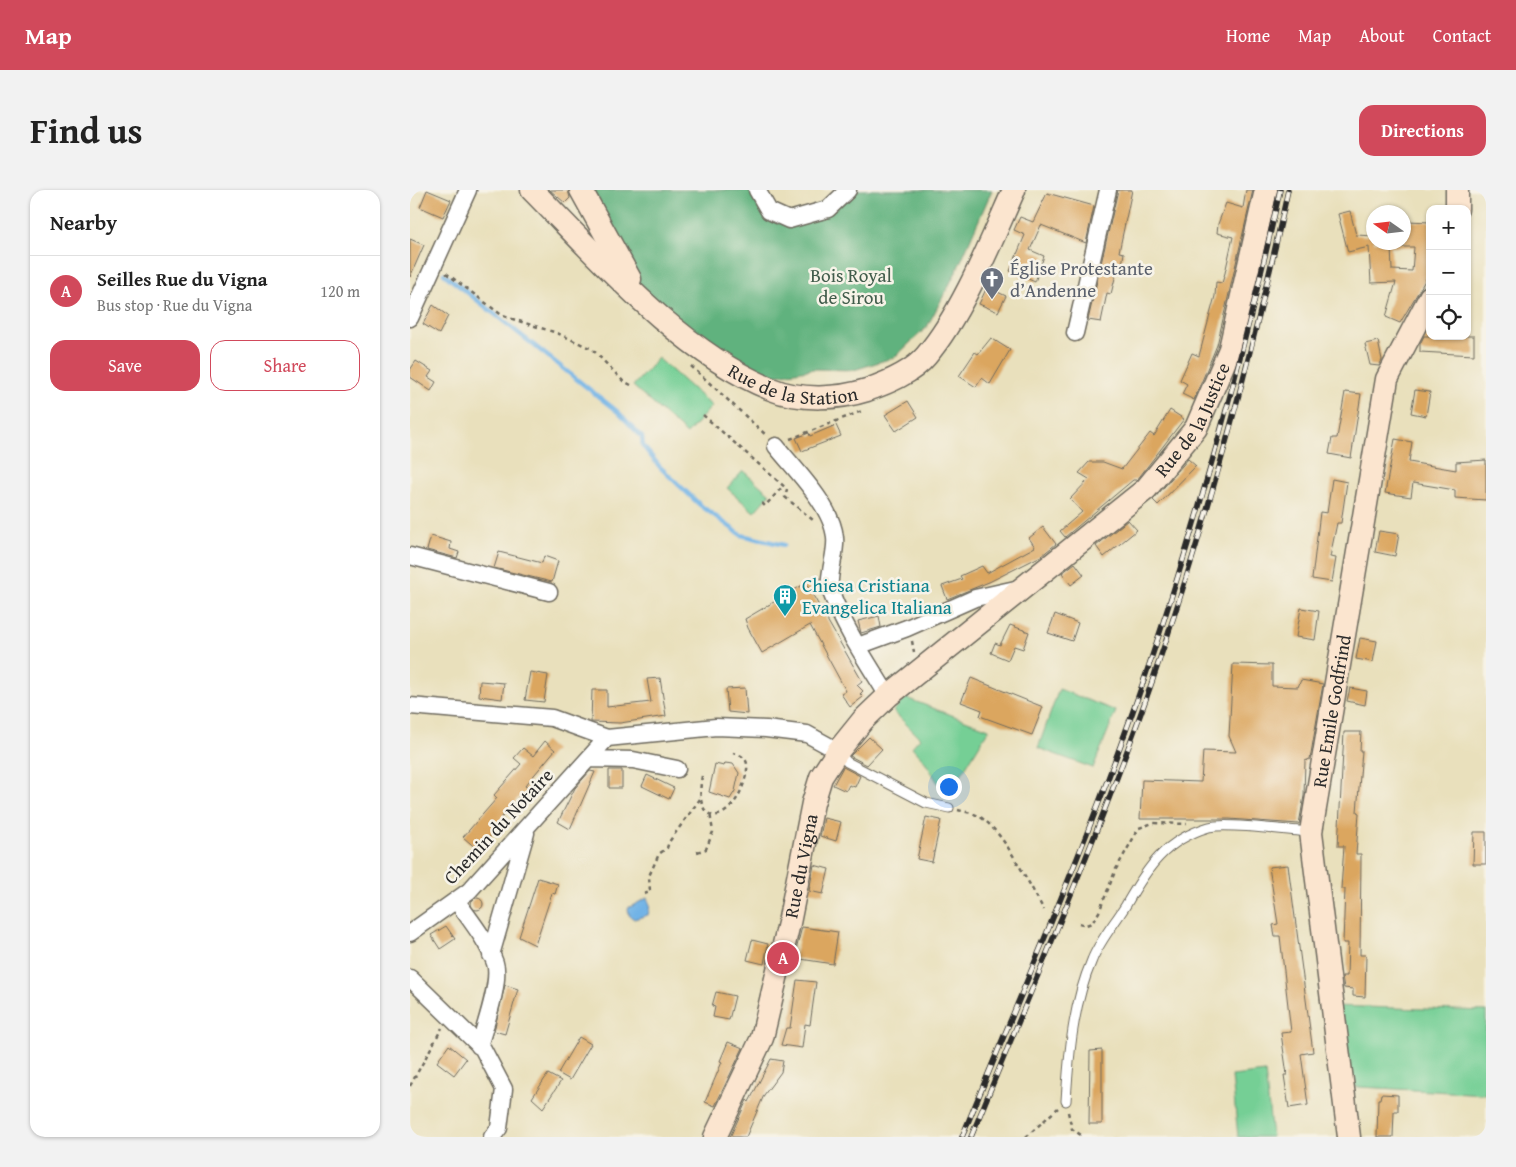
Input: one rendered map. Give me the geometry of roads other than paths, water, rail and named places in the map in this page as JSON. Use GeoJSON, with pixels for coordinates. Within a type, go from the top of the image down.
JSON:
{"type":"FeatureCollection","features":[{"type":"Feature","properties":{"kind":"street"},"geometry":{"type":"LineString","coordinates":[[410,318],[468,190]]}},
{"type":"Feature","properties":{"kind":"street","name":"Rue de la Station"},"geometry":{"type":"LineString","coordinates":[[532,190],[641,300],[715,358],[772,390],[812,397],[853,394],[889,382],[925,357],[954,316],[1014,190]]}},
{"type":"Feature","properties":{"kind":"street"},"geometry":{"type":"LineString","coordinates":[[581,190],[596,214],[641,300]]}},
{"type":"Feature","properties":{"kind":"street"},"geometry":{"type":"LineString","coordinates":[[757,190],[769,211],[789,220],[828,208],[848,190]]}},
{"type":"Feature","properties":{"kind":"street"},"geometry":{"type":"LineString","coordinates":[[1075,333],[1108,190]]}},
{"type":"Feature","properties":{"kind":"street","name":"Rue de la Justice"},"geometry":{"type":"LineString","coordinates":[[888,696],[1146,489],[1196,428],[1230,349],[1266,190]]}},
{"type":"Feature","properties":{"kind":"street"},"geometry":{"type":"LineString","coordinates":[[1457,190],[1457,205]]}},
{"type":"Feature","properties":{"kind":"street","name":"Rue Emile Godfrind"},"geometry":{"type":"LineString","coordinates":[[1349,1137],[1311,832],[1387,379],[1426,305]]}},
{"type":"Feature","properties":{"kind":"street"},"geometry":{"type":"LineString","coordinates":[[776,446],[820,502],[832,522],[835,539],[830,590],[858,646],[888,696]]}},
{"type":"Feature","properties":{"kind":"street"},"geometry":{"type":"LineString","coordinates":[[410,556],[549,592]]}},
{"type":"Feature","properties":{"kind":"street","name":"Rue de la Justice"},"geometry":{"type":"LineString","coordinates":[[858,646],[907,628],[975,598],[1021,588]]}},
{"type":"Feature","properties":{"kind":"street","name":"Rue du Vigna"},"geometry":{"type":"LineString","coordinates":[[715,1137],[762,1038],[789,923],[813,803],[821,777],[838,751],[863,720],[888,696]]}},
{"type":"Feature","properties":{"kind":"street"},"geometry":{"type":"LineString","coordinates":[[410,706],[552,718],[607,738],[716,727],[766,728],[807,734],[838,751]]}},
{"type":"Feature","properties":{"kind":"street","name":"Chemin du Notaire"},"geometry":{"type":"LineString","coordinates":[[410,933],[469,891],[607,738]]}},
{"type":"Feature","properties":{"kind":"street"},"geometry":{"type":"LineString","coordinates":[[588,759],[633,760],[676,769]]}},
{"type":"Feature","properties":{"kind":"street"},"geometry":{"type":"LineString","coordinates":[[491,955],[527,828]]}},
{"type":"Feature","properties":{"kind":"street"},"geometry":{"type":"LineString","coordinates":[[456,900],[483,939],[496,964],[494,993],[479,1046]]}},
{"type":"Feature","properties":{"kind":"street"},"geometry":{"type":"LineString","coordinates":[[410,978],[479,1046],[504,1089],[499,1128],[492,1137]]}},
{"type":"Feature","properties":{"kind":"lane"},"geometry":{"type":"LineString","coordinates":[[838,751],[847,762],[926,803],[949,808]]}},
{"type":"Feature","properties":{"kind":"lane"},"geometry":{"type":"LineString","coordinates":[[1066,1101],[1070,1044],[1079,996],[1092,958],[1141,878],[1159,854],[1179,841],[1210,827],[1311,832]]}},
{"type":"Feature","properties":{"kind":"water"},"geometry":{"type":"Polygon","coordinates":[[[647,898],[650,905],[648,915],[634,919],[629,915],[628,908],[647,898]]]}},
{"type":"Feature","properties":{"kind":"waterway"},"geometry":{"type":"LineString","coordinates":[[444,274],[618,412],[642,437],[643,446],[660,467],[700,505],[741,535],[784,545]]}},
{"type":"Feature","properties":{"kind":"railway"},"geometry":{"type":"LineString","coordinates":[[962,1137],[1081,849],[1146,674],[1185,554],[1220,434],[1280,190]]}},
{"type":"Feature","properties":{"kind":"railway"},"geometry":{"type":"LineString","coordinates":[[971,1137],[1111,795],[1153,679],[1228,437],[1288,190]]}},
{"type":"Feature","properties":{"kind":"place","name":"Église Protestante d’Andenne"},"geometry":{"type":"Point","coordinates":[992,300]}},
{"type":"Feature","properties":{"kind":"place","name":"Chiesa Cristiana Evangelica Italiana"},"geometry":{"type":"Point","coordinates":[785,617]}},
{"type":"Feature","properties":{"kind":"place","name":"Seilles Rue du Vigna"},"geometry":{"type":"Point","coordinates":[783,958]}},
{"type":"Feature","properties":{"kind":"park label","name":"Bois Royal de Sirou"},"geometry":{"type":"Point","coordinates":[851,286]}}]}
